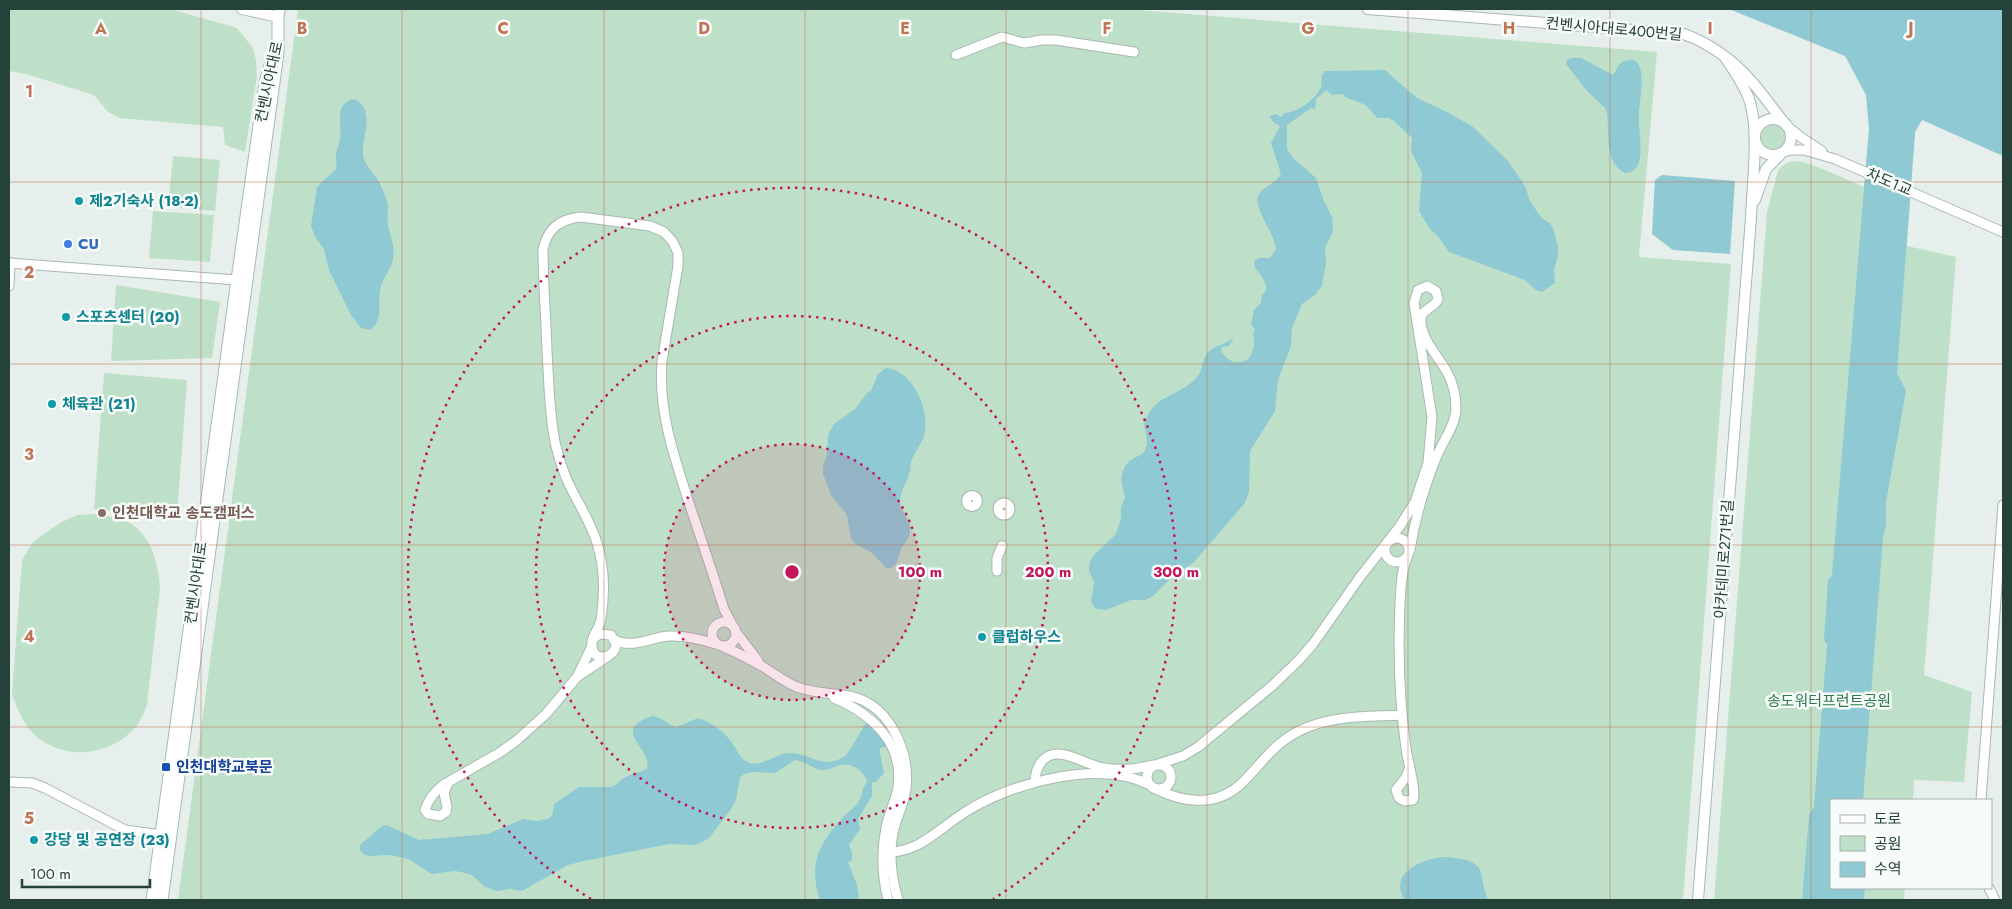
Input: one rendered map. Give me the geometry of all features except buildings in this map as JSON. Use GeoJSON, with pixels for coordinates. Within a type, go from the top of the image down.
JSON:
{"type":"FeatureCollection","features":[{"type":"Feature","properties":{"kind":"main road"},"geometry":{"type":"LineString","coordinates":[[278,34],[279,13]]}},
{"type":"Feature","properties":{"kind":"main road","name":"컨벤시아대로"},"geometry":{"type":"LineString","coordinates":[[152,900],[265,83],[278,34]]}},
{"type":"Feature","properties":{"kind":"main road","name":"컨벤시아대로"},"geometry":{"type":"LineString","coordinates":[[162,900],[278,53],[278,34]]}},
{"type":"Feature","properties":{"kind":"street"},"geometry":{"type":"LineString","coordinates":[[242,9],[279,13]]}},
{"type":"Feature","properties":{"kind":"street","name":"컨벤시아대로400번길"},"geometry":{"type":"LineString","coordinates":[[1368,9],[1684,34],[1709,45],[1745,74],[1787,126]]}},
{"type":"Feature","properties":{"kind":"street"},"geometry":{"type":"LineString","coordinates":[[956,55],[1002,37],[1024,43],[1056,40],[1134,52]]}},
{"type":"Feature","properties":{"kind":"street"},"geometry":{"type":"LineString","coordinates":[[1726,59],[1744,88],[1753,118],[1751,218]]}},
{"type":"Feature","properties":{"kind":"street"},"geometry":{"type":"LineString","coordinates":[[1766,120],[1778,120],[1835,159],[1804,150],[1792,150],[1771,156],[1763,153],[1757,147],[1754,140],[1757,128],[1766,120]]}},
{"type":"Feature","properties":{"kind":"street"},"geometry":{"type":"LineString","coordinates":[[1751,218],[1759,185],[1766,169],[1788,148],[1791,132],[1787,126]]}},
{"type":"Feature","properties":{"kind":"street","name":"차도1교"},"geometry":{"type":"LineString","coordinates":[[1835,159],[2003,232]]}},
{"type":"Feature","properties":{"kind":"street"},"geometry":{"type":"LineString","coordinates":[[577,677],[600,622],[604,582],[600,554],[594,534],[567,480],[555,441],[550,403],[543,248],[549,232],[555,226],[572,218],[581,217],[658,228],[669,236],[676,247],[678,266],[662,361],[663,407],[670,443],[724,609],[734,629],[734,640],[720,645]]}},
{"type":"Feature","properties":{"kind":"street","name":"아카데미로271번길"},"geometry":{"type":"LineString","coordinates":[[1698,900],[1751,218]]}},
{"type":"Feature","properties":{"kind":"street"},"geometry":{"type":"LineString","coordinates":[[9,286],[10,263],[237,280]]}},
{"type":"Feature","properties":{"kind":"street"},"geometry":{"type":"LineString","coordinates":[[1035,782],[1036,771],[1040,763],[1046,757],[1056,754],[1066,754],[1096,767],[1115,770],[1156,765],[1177,758],[1206,741],[1286,674],[1312,644],[1406,518],[1415,502],[1425,474],[1430,451],[1432,417],[1414,303],[1416,293],[1420,288],[1427,286],[1436,291],[1438,299],[1436,304],[1423,314],[1421,320],[1422,328],[1429,344],[1451,379],[1455,394],[1456,410],[1424,491],[1408,554],[1400,566],[1401,715],[1408,769]]}},
{"type":"Feature","properties":{"kind":"street"},"geometry":{"type":"LineString","coordinates":[[1981,799],[2003,505]]}},
{"type":"Feature","properties":{"kind":"street"},"geometry":{"type":"LineString","coordinates":[[1387,557],[1385,549],[1388,542],[1395,538],[1403,539],[1409,546],[1408,554]]}},
{"type":"Feature","properties":{"kind":"street"},"geometry":{"type":"LineString","coordinates":[[997,571],[997,558],[1002,546]]}},
{"type":"Feature","properties":{"kind":"street"},"geometry":{"type":"LineString","coordinates":[[1374,559],[1381,556],[1387,557],[1400,566]]}},
{"type":"Feature","properties":{"kind":"street"},"geometry":{"type":"LineString","coordinates":[[701,639],[712,632],[713,628],[719,623],[724,609]]}},
{"type":"Feature","properties":{"kind":"street"},"geometry":{"type":"LineString","coordinates":[[600,622],[608,633],[621,643],[670,636],[701,639],[720,645],[764,667],[797,687],[847,704],[867,716],[892,736]]}},
{"type":"Feature","properties":{"kind":"street"},"geometry":{"type":"LineString","coordinates":[[719,623],[727,622],[764,667]]}},
{"type":"Feature","properties":{"kind":"street"},"geometry":{"type":"LineString","coordinates":[[712,632],[720,645]]}},
{"type":"Feature","properties":{"kind":"street"},"geometry":{"type":"LineString","coordinates":[[592,642],[599,634],[608,633]]}},
{"type":"Feature","properties":{"kind":"street"},"geometry":{"type":"LineString","coordinates":[[592,642],[596,654],[604,657],[610,655],[616,648],[615,640]]}},
{"type":"Feature","properties":{"kind":"street"},"geometry":{"type":"LineString","coordinates":[[448,783],[516,741],[546,714],[577,677],[610,655],[636,642]]}},
{"type":"Feature","properties":{"kind":"street"},"geometry":{"type":"LineString","coordinates":[[822,694],[855,698],[876,710],[888,722],[898,778],[897,790],[886,826],[887,853],[884,880],[888,900]]}},
{"type":"Feature","properties":{"kind":"street"},"geometry":{"type":"LineString","coordinates":[[867,716],[876,710]]}},
{"type":"Feature","properties":{"kind":"street"},"geometry":{"type":"LineString","coordinates":[[887,853],[912,849],[923,843],[949,822],[986,800],[1035,782],[1069,776],[1108,774],[1131,778],[1178,799],[1209,799],[1232,790],[1243,782],[1270,751],[1306,728],[1343,718],[1401,715]]}},
{"type":"Feature","properties":{"kind":"street"},"geometry":{"type":"LineString","coordinates":[[1177,758],[1172,766],[1170,790],[1178,799]]}},
{"type":"Feature","properties":{"kind":"street"},"geometry":{"type":"LineString","coordinates":[[1156,765],[1166,766],[1171,777]]}},
{"type":"Feature","properties":{"kind":"street"},"geometry":{"type":"LineString","coordinates":[[1152,787],[1147,774],[1156,765]]}},
{"type":"Feature","properties":{"kind":"street"},"geometry":{"type":"LineString","coordinates":[[1152,787],[1165,787],[1171,777]]}},
{"type":"Feature","properties":{"kind":"street"},"geometry":{"type":"LineString","coordinates":[[9,782],[32,783],[46,788],[125,830],[161,836]]}},
{"type":"Feature","properties":{"kind":"street"},"geometry":{"type":"LineString","coordinates":[[887,853],[898,900]]}},
{"type":"Feature","properties":{"kind":"green space"},"geometry":{"type":"Polygon","coordinates":[[[9,9],[170,9],[237,28],[253,48],[256,60],[257,76],[245,152],[225,145],[223,127],[119,118],[108,112],[94,95],[26,74],[9,71],[9,9]]]}},
{"type":"Feature","properties":{"kind":"green space"},"geometry":{"type":"Polygon","coordinates":[[[298,9],[1126,9],[1657,52],[1639,257],[1731,264],[1683,900],[178,900],[298,9]]]}},
{"type":"Feature","properties":{"kind":"green space"},"geometry":{"type":"Polygon","coordinates":[[[1773,125],[1782,129],[1786,138],[1782,147],[1773,151],[1764,147],[1760,138],[1764,129],[1773,125]]]}},
{"type":"Feature","properties":{"kind":"green space","name":"송도워터프런트공원"},"geometry":{"type":"Polygon","coordinates":[[[1869,129],[1915,132],[1907,246],[1956,257],[1924,675],[1972,692],[1964,782],[1914,780],[1913,799],[1830,799],[1830,889],[1905,889],[1904,900],[1714,900],[1767,212],[1778,171],[1783,165],[1791,161],[1819,167],[1864,187],[1869,129]]]}},
{"type":"Feature","properties":{"kind":"green space"},"geometry":{"type":"Polygon","coordinates":[[[173,156],[220,160],[215,211],[168,207],[173,156]]]}},
{"type":"Feature","properties":{"kind":"green space"},"geometry":{"type":"Polygon","coordinates":[[[153,211],[214,215],[210,262],[149,258],[153,211]]]}},
{"type":"Feature","properties":{"kind":"green space"},"geometry":{"type":"Polygon","coordinates":[[[116,285],[220,302],[212,358],[111,361],[116,285]]]}},
{"type":"Feature","properties":{"kind":"green space"},"geometry":{"type":"Polygon","coordinates":[[[104,373],[187,380],[177,516],[94,509],[104,373]]]}},
{"type":"Feature","properties":{"kind":"green space"},"geometry":{"type":"Polygon","coordinates":[[[97,514],[124,520],[141,532],[155,558],[160,588],[147,705],[141,719],[132,731],[111,746],[86,752],[73,752],[48,744],[32,733],[19,712],[12,694],[22,560],[34,541],[60,523],[77,515],[97,514]]]}},
{"type":"Feature","properties":{"kind":"water"},"geometry":{"type":"Polygon","coordinates":[[[1729,9],[2003,9],[2003,156],[1922,120],[1915,132],[1897,373],[1906,391],[1886,502],[1886,527],[1883,537],[1863,799],[1830,799],[1830,889],[1865,889],[1864,900],[1802,900],[1809,815],[1814,807],[1827,645],[1824,640],[1828,580],[1832,575],[1869,129],[1866,95],[1845,56],[1729,9]]]}},
{"type":"Feature","properties":{"kind":"water"},"geometry":{"type":"Polygon","coordinates":[[[1581,58],[1613,75],[1618,66],[1627,60],[1633,60],[1638,63],[1642,84],[1639,109],[1641,150],[1638,164],[1632,171],[1625,173],[1613,161],[1610,153],[1606,109],[1587,91],[1566,64],[1567,60],[1581,58]]]}},
{"type":"Feature","properties":{"kind":"water"},"geometry":{"type":"Polygon","coordinates":[[[1385,70],[1417,98],[1472,126],[1508,161],[1525,186],[1530,201],[1544,220],[1550,223],[1554,231],[1558,247],[1558,256],[1554,269],[1555,283],[1542,292],[1536,290],[1525,280],[1449,252],[1437,235],[1430,229],[1419,211],[1422,173],[1411,151],[1412,138],[1389,118],[1377,118],[1366,105],[1345,97],[1343,94],[1332,95],[1326,90],[1316,99],[1315,109],[1311,108],[1287,125],[1287,149],[1293,158],[1316,178],[1332,217],[1333,231],[1325,248],[1326,263],[1322,285],[1316,294],[1302,304],[1292,328],[1291,346],[1278,380],[1275,411],[1250,451],[1249,492],[1245,503],[1194,562],[1169,580],[1153,596],[1145,600],[1131,600],[1106,610],[1096,609],[1091,602],[1094,582],[1089,571],[1090,561],[1116,534],[1121,518],[1121,507],[1125,498],[1122,482],[1123,471],[1131,460],[1144,452],[1147,438],[1144,425],[1148,415],[1160,401],[1190,384],[1197,377],[1206,355],[1214,347],[1228,342],[1234,337],[1229,346],[1222,347],[1221,350],[1229,360],[1236,362],[1248,359],[1253,350],[1253,334],[1255,329],[1251,325],[1254,310],[1261,303],[1262,295],[1266,290],[1266,285],[1255,268],[1254,261],[1259,258],[1270,258],[1276,249],[1257,201],[1260,193],[1281,174],[1271,143],[1280,126],[1273,122],[1270,116],[1276,114],[1281,117],[1284,113],[1300,108],[1315,97],[1321,87],[1322,75],[1325,71],[1385,70]]]}},
{"type":"Feature","properties":{"kind":"water"},"geometry":{"type":"Polygon","coordinates":[[[354,99],[365,110],[364,160],[380,184],[386,199],[388,225],[393,248],[392,263],[381,287],[379,317],[371,330],[361,328],[351,315],[329,270],[324,249],[316,238],[311,226],[317,187],[336,169],[336,154],[340,140],[341,109],[348,101],[354,99]]]}},
{"type":"Feature","properties":{"kind":"water"},"geometry":{"type":"Polygon","coordinates":[[[1662,175],[1735,181],[1730,254],[1673,250],[1652,234],[1655,180],[1662,175]]]}},
{"type":"Feature","properties":{"kind":"water"},"geometry":{"type":"Polygon","coordinates":[[[886,368],[896,370],[912,384],[918,393],[925,415],[924,436],[911,460],[909,475],[900,500],[910,532],[896,564],[887,569],[871,552],[855,544],[851,538],[847,515],[831,495],[823,474],[823,466],[827,456],[828,435],[834,424],[855,409],[867,393],[871,391],[878,374],[886,368]]]}},
{"type":"Feature","properties":{"kind":"water"},"geometry":{"type":"Polygon","coordinates":[[[652,716],[658,717],[677,727],[698,718],[704,720],[731,741],[744,760],[757,764],[790,753],[823,762],[837,760],[847,754],[868,721],[889,746],[880,748],[884,773],[876,782],[872,782],[872,796],[858,819],[860,829],[849,845],[852,861],[848,862],[857,885],[859,900],[820,900],[815,875],[818,855],[822,845],[835,826],[859,802],[867,782],[857,768],[844,764],[821,770],[795,760],[775,773],[753,772],[744,774],[740,778],[736,800],[732,808],[709,838],[698,844],[669,844],[568,865],[522,891],[510,889],[497,891],[485,887],[472,875],[454,871],[432,874],[408,859],[387,855],[368,856],[362,853],[360,849],[360,845],[382,826],[387,825],[419,840],[488,834],[523,819],[537,821],[550,818],[553,813],[554,804],[579,787],[611,787],[624,778],[647,768],[647,761],[633,734],[634,728],[640,722],[652,716]]]}},
{"type":"Feature","properties":{"kind":"water"},"geometry":{"type":"Polygon","coordinates":[[[1442,857],[1465,860],[1475,864],[1481,873],[1488,900],[1405,900],[1401,891],[1401,882],[1404,875],[1425,861],[1442,857]]]}},
{"type":"Feature","properties":{"kind":"place","name":"제2기숙사 (18-2)"},"geometry":{"type":"Point","coordinates":[79,201]}},
{"type":"Feature","properties":{"kind":"place","name":"CU"},"geometry":{"type":"Point","coordinates":[68,244]}},
{"type":"Feature","properties":{"kind":"place","name":"스포츠센터 (20)"},"geometry":{"type":"Point","coordinates":[66,317]}},
{"type":"Feature","properties":{"kind":"place","name":"체육관 (21)"},"geometry":{"type":"Point","coordinates":[52,404]}},
{"type":"Feature","properties":{"kind":"place","name":"인천대학교 송도캠퍼스"},"geometry":{"type":"Point","coordinates":[102,513]}},
{"type":"Feature","properties":{"kind":"place","name":"클럽하우스"},"geometry":{"type":"Point","coordinates":[982,637]}},
{"type":"Feature","properties":{"kind":"place","name":"인천대학교북문"},"geometry":{"type":"Point","coordinates":[166,767]}},
{"type":"Feature","properties":{"kind":"place","name":"강당 및 공연장 (23)"},"geometry":{"type":"Point","coordinates":[34,840]}}]}
